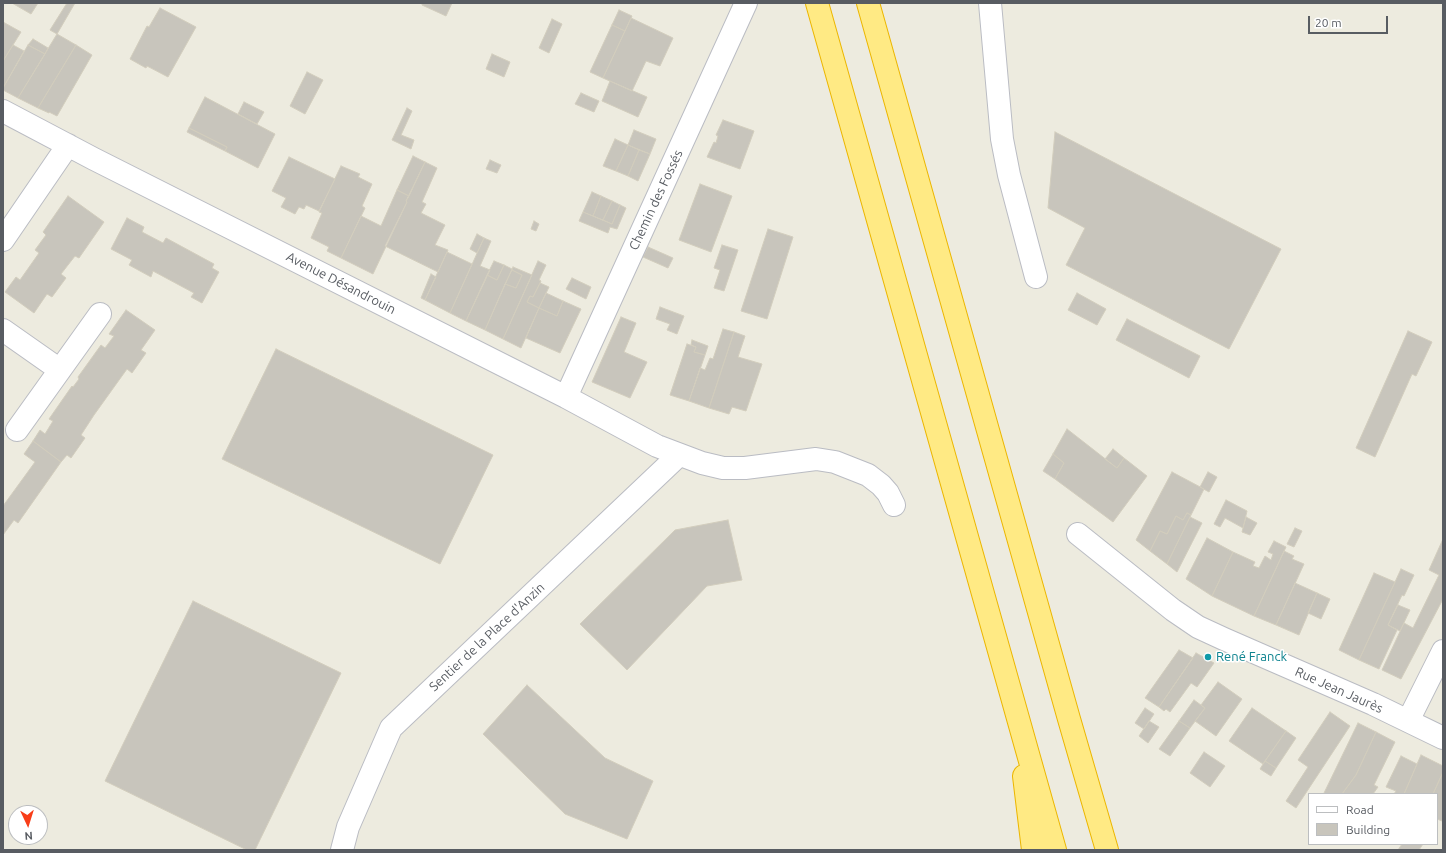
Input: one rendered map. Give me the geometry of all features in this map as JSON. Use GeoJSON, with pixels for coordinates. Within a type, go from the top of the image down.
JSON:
{"type":"FeatureCollection","features":[{"type":"Feature","properties":{"kind":"highway"},"geometry":{"type":"LineString","coordinates":[[817,3],[1055,850]]}},
{"type":"Feature","properties":{"kind":"highway"},"geometry":{"type":"LineString","coordinates":[[868,3],[1107,850]]}},
{"type":"Feature","properties":{"kind":"highway"},"geometry":{"type":"LineString","coordinates":[[1017,713],[1028,820],[1033,850]]}},
{"type":"Feature","properties":{"kind":"street","name":"Chemin des Fossés"},"geometry":{"type":"LineString","coordinates":[[566,397],[746,3]]}},
{"type":"Feature","properties":{"kind":"street"},"geometry":{"type":"LineString","coordinates":[[990,3],[1002,139],[1009,175],[1036,277]]}},
{"type":"Feature","properties":{"kind":"street","name":"Avenue Désandrouin"},"geometry":{"type":"LineString","coordinates":[[3,111],[566,397],[657,446],[713,466],[734,468],[805,460],[827,460],[868,475],[881,485],[888,493],[894,505]]}},
{"type":"Feature","properties":{"kind":"street"},"geometry":{"type":"LineString","coordinates":[[3,240],[68,145]]}},
{"type":"Feature","properties":{"kind":"street"},"geometry":{"type":"LineString","coordinates":[[17,430],[100,314]]}},
{"type":"Feature","properties":{"kind":"street"},"geometry":{"type":"LineString","coordinates":[[3,330],[60,370]]}},
{"type":"Feature","properties":{"kind":"street","name":"Sentier de la Place d'Anzin"},"geometry":{"type":"LineString","coordinates":[[342,850],[348,827],[391,728],[679,455]]}},
{"type":"Feature","properties":{"kind":"street","name":"Rue Jean Jaurès"},"geometry":{"type":"LineString","coordinates":[[1078,534],[1173,610],[1198,626],[1224,640],[1355,696],[1443,738]]}},
{"type":"Feature","properties":{"kind":"street"},"geometry":{"type":"LineString","coordinates":[[1408,721],[1443,652]]}},
{"type":"Feature","properties":{"kind":"building"},"geometry":{"type":"Polygon","coordinates":[[[12,3],[38,3],[31,14],[12,3]]]}},
{"type":"Feature","properties":{"kind":"building"},"geometry":{"type":"Polygon","coordinates":[[[67,3],[75,3],[57,34],[50,30],[67,3]]]}},
{"type":"Feature","properties":{"kind":"building"},"geometry":{"type":"Polygon","coordinates":[[[422,3],[452,3],[446,16],[422,5],[422,3]]]}},
{"type":"Feature","properties":{"kind":"building"},"geometry":{"type":"Polygon","coordinates":[[[160,8],[196,27],[168,77],[147,66],[146,68],[130,59],[147,26],[149,27],[160,8]]]}},
{"type":"Feature","properties":{"kind":"building"},"geometry":{"type":"Polygon","coordinates":[[[619,10],[632,16],[625,31],[612,25],[619,10]]]}},
{"type":"Feature","properties":{"kind":"building"},"geometry":{"type":"Polygon","coordinates":[[[631,18],[673,38],[660,66],[646,61],[632,91],[603,78],[631,18]]]}},
{"type":"Feature","properties":{"kind":"building"},"geometry":{"type":"Polygon","coordinates":[[[552,19],[562,24],[549,53],[539,48],[552,19]]]}},
{"type":"Feature","properties":{"kind":"building"},"geometry":{"type":"Polygon","coordinates":[[[3,22],[21,32],[3,61],[3,22]]]}},
{"type":"Feature","properties":{"kind":"building"},"geometry":{"type":"Polygon","coordinates":[[[612,25],[625,31],[603,78],[590,72],[612,25]]]}},
{"type":"Feature","properties":{"kind":"building"},"geometry":{"type":"Polygon","coordinates":[[[57,34],[76,45],[38,108],[18,98],[57,34]]]}},
{"type":"Feature","properties":{"kind":"building"},"geometry":{"type":"Polygon","coordinates":[[[33,39],[48,48],[45,54],[28,45],[33,39]]]}},
{"type":"Feature","properties":{"kind":"building"},"geometry":{"type":"Polygon","coordinates":[[[13,45],[24,51],[3,88],[3,61],[13,45]]]}},
{"type":"Feature","properties":{"kind":"building"},"geometry":{"type":"Polygon","coordinates":[[[28,45],[45,54],[18,98],[3,90],[3,88],[28,45]]]}},
{"type":"Feature","properties":{"kind":"building"},"geometry":{"type":"Polygon","coordinates":[[[76,45],[92,55],[57,116],[38,108],[76,45]]]}},
{"type":"Feature","properties":{"kind":"building"},"geometry":{"type":"Polygon","coordinates":[[[492,54],[510,62],[504,77],[486,69],[492,54]]]}},
{"type":"Feature","properties":{"kind":"building"},"geometry":{"type":"Polygon","coordinates":[[[307,72],[323,80],[305,114],[290,106],[307,72]]]}},
{"type":"Feature","properties":{"kind":"building"},"geometry":{"type":"Polygon","coordinates":[[[610,81],[647,97],[638,117],[602,101],[610,81]]]}},
{"type":"Feature","properties":{"kind":"building"},"geometry":{"type":"Polygon","coordinates":[[[581,93],[599,101],[594,112],[575,104],[581,93]]]}},
{"type":"Feature","properties":{"kind":"building"},"geometry":{"type":"Polygon","coordinates":[[[205,97],[275,134],[258,168],[225,151],[227,147],[189,128],[205,97]]]}},
{"type":"Feature","properties":{"kind":"building"},"geometry":{"type":"Polygon","coordinates":[[[244,102],[264,112],[257,124],[238,114],[244,102]]]}},
{"type":"Feature","properties":{"kind":"building"},"geometry":{"type":"Polygon","coordinates":[[[407,108],[412,111],[401,135],[414,140],[411,149],[392,140],[407,108]]]}},
{"type":"Feature","properties":{"kind":"building"},"geometry":{"type":"Polygon","coordinates":[[[723,120],[754,131],[740,169],[707,157],[714,142],[716,143],[718,136],[716,135],[723,120]]]}},
{"type":"Feature","properties":{"kind":"building"},"geometry":{"type":"Polygon","coordinates":[[[189,128],[227,147],[225,151],[187,132],[189,128]]]}},
{"type":"Feature","properties":{"kind":"building"},"geometry":{"type":"Polygon","coordinates":[[[634,130],[656,139],[650,154],[628,145],[634,130]]]}},
{"type":"Feature","properties":{"kind":"building"},"geometry":{"type":"Polygon","coordinates":[[[1055,132],[1281,249],[1229,349],[1066,265],[1085,228],[1048,208],[1055,132]]]}},
{"type":"Feature","properties":{"kind":"building"},"geometry":{"type":"Polygon","coordinates":[[[615,139],[628,145],[616,171],[603,166],[615,139]]]}},
{"type":"Feature","properties":{"kind":"building"},"geometry":{"type":"Polygon","coordinates":[[[628,145],[639,150],[628,176],[616,171],[628,145]]]}},
{"type":"Feature","properties":{"kind":"building"},"geometry":{"type":"Polygon","coordinates":[[[639,150],[650,154],[638,181],[628,176],[639,150]]]}},
{"type":"Feature","properties":{"kind":"building"},"geometry":{"type":"Polygon","coordinates":[[[413,156],[425,162],[409,196],[397,190],[413,156]]]}},
{"type":"Feature","properties":{"kind":"building"},"geometry":{"type":"Polygon","coordinates":[[[289,157],[335,179],[319,211],[306,205],[304,209],[299,207],[295,214],[281,207],[286,198],[272,191],[289,157]]]}},
{"type":"Feature","properties":{"kind":"building"},"geometry":{"type":"Polygon","coordinates":[[[490,160],[501,165],[497,173],[486,169],[490,160]]]}},
{"type":"Feature","properties":{"kind":"building"},"geometry":{"type":"Polygon","coordinates":[[[425,162],[437,168],[422,202],[426,204],[421,213],[445,225],[435,245],[448,250],[438,272],[385,246],[425,162]]]}},
{"type":"Feature","properties":{"kind":"building"},"geometry":{"type":"Polygon","coordinates":[[[341,166],[360,174],[358,177],[372,184],[362,206],[365,208],[341,258],[327,251],[329,247],[311,238],[322,213],[319,212],[341,166]]]}},
{"type":"Feature","properties":{"kind":"building"},"geometry":{"type":"Polygon","coordinates":[[[700,184],[732,196],[711,252],[679,240],[700,184]]]}},
{"type":"Feature","properties":{"kind":"building"},"geometry":{"type":"Polygon","coordinates":[[[397,190],[409,196],[373,274],[341,258],[361,216],[381,226],[397,190]]]}},
{"type":"Feature","properties":{"kind":"building"},"geometry":{"type":"Polygon","coordinates":[[[592,192],[601,196],[593,216],[583,212],[592,192]]]}},
{"type":"Feature","properties":{"kind":"building"},"geometry":{"type":"Polygon","coordinates":[[[68,196],[104,222],[79,258],[75,256],[61,274],[66,278],[52,297],[47,294],[34,313],[5,292],[16,277],[20,280],[39,253],[35,250],[46,235],[43,232],[68,196]]]}},
{"type":"Feature","properties":{"kind":"building"},"geometry":{"type":"Polygon","coordinates":[[[601,196],[612,201],[603,220],[593,216],[601,196]]]}},
{"type":"Feature","properties":{"kind":"building"},"geometry":{"type":"Polygon","coordinates":[[[612,201],[620,205],[612,224],[603,220],[612,201]]]}},
{"type":"Feature","properties":{"kind":"building"},"geometry":{"type":"Polygon","coordinates":[[[620,205],[626,208],[617,229],[610,227],[608,233],[579,221],[583,212],[612,224],[620,205]]]}},
{"type":"Feature","properties":{"kind":"building"},"geometry":{"type":"Polygon","coordinates":[[[127,218],[144,227],[142,232],[163,243],[166,238],[214,264],[212,268],[219,272],[202,303],[191,297],[194,293],[153,271],[151,277],[129,265],[132,260],[111,249],[127,218]]]}},
{"type":"Feature","properties":{"kind":"building"},"geometry":{"type":"Polygon","coordinates":[[[534,221],[539,224],[536,231],[531,229],[534,221]]]}},
{"type":"Feature","properties":{"kind":"building"},"geometry":{"type":"Polygon","coordinates":[[[768,229],[793,237],[767,319],[741,311],[768,229]]]}},
{"type":"Feature","properties":{"kind":"building"},"geometry":{"type":"Polygon","coordinates":[[[477,234],[484,238],[477,253],[470,249],[477,234]]]}},
{"type":"Feature","properties":{"kind":"building"},"geometry":{"type":"Polygon","coordinates":[[[484,238],[491,241],[480,266],[490,270],[466,321],[450,313],[484,238]]]}},
{"type":"Feature","properties":{"kind":"building"},"geometry":{"type":"Polygon","coordinates":[[[722,245],[738,250],[724,291],[714,288],[720,270],[714,268],[722,245]]]}},
{"type":"Feature","properties":{"kind":"building"},"geometry":{"type":"Polygon","coordinates":[[[648,247],[673,258],[668,268],[643,257],[648,247]]]}},
{"type":"Feature","properties":{"kind":"building"},"geometry":{"type":"Polygon","coordinates":[[[447,252],[472,264],[450,313],[425,300],[447,252]]]}},
{"type":"Feature","properties":{"kind":"building"},"geometry":{"type":"Polygon","coordinates":[[[494,261],[504,265],[497,280],[487,275],[494,261]]]}},
{"type":"Feature","properties":{"kind":"building"},"geometry":{"type":"Polygon","coordinates":[[[538,261],[546,265],[539,280],[541,281],[533,297],[530,296],[527,302],[539,308],[521,348],[503,339],[538,261]]]}},
{"type":"Feature","properties":{"kind":"building"},"geometry":{"type":"Polygon","coordinates":[[[504,265],[512,269],[485,330],[466,321],[487,275],[497,280],[504,265]]]}},
{"type":"Feature","properties":{"kind":"building"},"geometry":{"type":"Polygon","coordinates":[[[513,267],[532,275],[503,339],[485,330],[505,284],[516,288],[522,275],[512,270],[513,267]]]}},
{"type":"Feature","properties":{"kind":"building"},"geometry":{"type":"Polygon","coordinates":[[[512,270],[522,275],[516,288],[505,284],[512,270]]]}},
{"type":"Feature","properties":{"kind":"building"},"geometry":{"type":"Polygon","coordinates":[[[431,274],[436,277],[425,300],[421,298],[431,274]]]}},
{"type":"Feature","properties":{"kind":"building"},"geometry":{"type":"Polygon","coordinates":[[[572,278],[591,287],[586,299],[566,289],[572,278]]]}},
{"type":"Feature","properties":{"kind":"building"},"geometry":{"type":"Polygon","coordinates":[[[540,283],[549,287],[539,308],[527,302],[530,296],[533,297],[540,283]]]}},
{"type":"Feature","properties":{"kind":"building"},"geometry":{"type":"Polygon","coordinates":[[[546,293],[563,301],[557,316],[539,308],[546,293]]]}},
{"type":"Feature","properties":{"kind":"building"},"geometry":{"type":"Polygon","coordinates":[[[1077,293],[1106,309],[1097,325],[1068,310],[1077,293]]]}},
{"type":"Feature","properties":{"kind":"building"},"geometry":{"type":"Polygon","coordinates":[[[563,301],[581,309],[560,353],[526,338],[539,308],[557,316],[563,301]]]}},
{"type":"Feature","properties":{"kind":"building"},"geometry":{"type":"Polygon","coordinates":[[[660,307],[684,316],[677,334],[667,330],[670,324],[656,319],[660,307]]]}},
{"type":"Feature","properties":{"kind":"building"},"geometry":{"type":"Polygon","coordinates":[[[126,310],[155,330],[141,350],[146,353],[132,373],[127,369],[94,415],[81,435],[85,438],[71,458],[67,455],[61,462],[33,441],[40,430],[45,434],[53,421],[49,419],[72,386],[73,387],[79,379],[78,377],[101,345],[105,348],[114,336],[109,334],[126,310]]]}},
{"type":"Feature","properties":{"kind":"building"},"geometry":{"type":"Polygon","coordinates":[[[621,317],[636,323],[624,352],[647,362],[630,398],[592,382],[621,317]]]}},
{"type":"Feature","properties":{"kind":"building"},"geometry":{"type":"Polygon","coordinates":[[[1127,319],[1200,356],[1189,378],[1116,340],[1127,319]]]}},
{"type":"Feature","properties":{"kind":"building"},"geometry":{"type":"Polygon","coordinates":[[[723,329],[734,332],[709,408],[689,401],[700,368],[705,370],[710,358],[713,359],[723,329]]]}},
{"type":"Feature","properties":{"kind":"building"},"geometry":{"type":"Polygon","coordinates":[[[1408,331],[1432,342],[1416,376],[1412,374],[1375,457],[1356,448],[1408,331]]]}},
{"type":"Feature","properties":{"kind":"building"},"geometry":{"type":"Polygon","coordinates":[[[734,332],[745,336],[738,357],[762,364],[746,411],[732,407],[729,414],[709,408],[734,332]]]}},
{"type":"Feature","properties":{"kind":"building"},"geometry":{"type":"Polygon","coordinates":[[[692,340],[708,346],[705,355],[694,352],[696,347],[691,345],[692,340]]]}},
{"type":"Feature","properties":{"kind":"building"},"geometry":{"type":"Polygon","coordinates":[[[687,344],[696,347],[694,352],[705,355],[689,401],[670,395],[687,344]]]}},
{"type":"Feature","properties":{"kind":"building"},"geometry":{"type":"Polygon","coordinates":[[[276,349],[493,455],[440,564],[222,459],[276,349]]]}},
{"type":"Feature","properties":{"kind":"building"},"geometry":{"type":"Polygon","coordinates":[[[1067,429],[1117,468],[1124,458],[1147,476],[1113,522],[1055,479],[1064,463],[1053,454],[1067,429]]]}},
{"type":"Feature","properties":{"kind":"building"},"geometry":{"type":"Polygon","coordinates":[[[33,441],[61,462],[18,523],[14,520],[3,535],[3,506],[35,462],[24,454],[33,441]]]}},
{"type":"Feature","properties":{"kind":"building"},"geometry":{"type":"Polygon","coordinates":[[[1113,449],[1124,458],[1117,468],[1105,459],[1113,449]]]}},
{"type":"Feature","properties":{"kind":"building"},"geometry":{"type":"Polygon","coordinates":[[[1053,454],[1064,463],[1055,479],[1043,471],[1053,454]]]}},
{"type":"Feature","properties":{"kind":"building"},"geometry":{"type":"Polygon","coordinates":[[[1172,472],[1204,489],[1191,515],[1187,513],[1183,520],[1176,516],[1167,534],[1160,531],[1150,551],[1136,540],[1172,472]]]}},
{"type":"Feature","properties":{"kind":"building"},"geometry":{"type":"Polygon","coordinates":[[[1208,472],[1217,477],[1209,492],[1200,487],[1208,472]]]}},
{"type":"Feature","properties":{"kind":"building"},"geometry":{"type":"Polygon","coordinates":[[[1226,500],[1247,511],[1243,528],[1225,518],[1220,527],[1214,524],[1226,500]]]}},
{"type":"Feature","properties":{"kind":"building"},"geometry":{"type":"Polygon","coordinates":[[[1187,513],[1191,515],[1167,564],[1150,551],[1160,531],[1167,534],[1176,516],[1183,520],[1187,513]]]}},
{"type":"Feature","properties":{"kind":"building"},"geometry":{"type":"Polygon","coordinates":[[[1190,517],[1202,523],[1177,572],[1167,564],[1190,517]]]}},
{"type":"Feature","properties":{"kind":"building"},"geometry":{"type":"Polygon","coordinates":[[[1246,517],[1257,523],[1250,535],[1242,532],[1246,517]]]}},
{"type":"Feature","properties":{"kind":"building"},"geometry":{"type":"Polygon","coordinates":[[[728,520],[742,580],[707,586],[627,670],[580,624],[675,530],[728,520]]]}},
{"type":"Feature","properties":{"kind":"building"},"geometry":{"type":"Polygon","coordinates":[[[1295,528],[1302,531],[1294,547],[1287,544],[1295,528]]]}},
{"type":"Feature","properties":{"kind":"building"},"geometry":{"type":"Polygon","coordinates":[[[1207,538],[1233,552],[1212,596],[1186,579],[1207,538]]]}},
{"type":"Feature","properties":{"kind":"building"},"geometry":{"type":"Polygon","coordinates":[[[1443,539],[1443,599],[1401,679],[1382,670],[1404,623],[1413,628],[1439,575],[1429,570],[1443,539]]]}},
{"type":"Feature","properties":{"kind":"building"},"geometry":{"type":"Polygon","coordinates":[[[1274,541],[1286,547],[1254,616],[1212,596],[1233,552],[1255,562],[1253,566],[1259,568],[1265,556],[1271,560],[1273,554],[1268,552],[1274,541]]]}},
{"type":"Feature","properties":{"kind":"building"},"geometry":{"type":"Polygon","coordinates":[[[1284,551],[1294,556],[1292,559],[1304,564],[1276,625],[1254,616],[1284,551]]]}},
{"type":"Feature","properties":{"kind":"building"},"geometry":{"type":"Polygon","coordinates":[[[1401,569],[1414,575],[1404,596],[1402,595],[1388,625],[1397,630],[1379,669],[1359,660],[1401,569]]]}},
{"type":"Feature","properties":{"kind":"building"},"geometry":{"type":"Polygon","coordinates":[[[1374,573],[1395,582],[1359,660],[1339,650],[1374,573]]]}},
{"type":"Feature","properties":{"kind":"building"},"geometry":{"type":"Polygon","coordinates":[[[1295,583],[1317,593],[1299,635],[1276,625],[1295,583]]]}},
{"type":"Feature","properties":{"kind":"building"},"geometry":{"type":"Polygon","coordinates":[[[1317,593],[1330,599],[1321,619],[1308,613],[1317,593]]]}},
{"type":"Feature","properties":{"kind":"building"},"geometry":{"type":"Polygon","coordinates":[[[193,601],[341,673],[255,850],[247,850],[105,781],[193,601]]]}},
{"type":"Feature","properties":{"kind":"building"},"geometry":{"type":"Polygon","coordinates":[[[1398,605],[1410,610],[1400,631],[1388,625],[1398,605]]]}},
{"type":"Feature","properties":{"kind":"building"},"geometry":{"type":"Polygon","coordinates":[[[1179,650],[1193,658],[1159,707],[1145,698],[1179,650]]]}},
{"type":"Feature","properties":{"kind":"building"},"geometry":{"type":"Polygon","coordinates":[[[1196,653],[1214,663],[1197,687],[1191,683],[1170,712],[1166,709],[1164,711],[1159,707],[1196,653]]]}},
{"type":"Feature","properties":{"kind":"building"},"geometry":{"type":"Polygon","coordinates":[[[1218,682],[1242,699],[1216,736],[1195,721],[1205,708],[1201,705],[1218,682]]]}},
{"type":"Feature","properties":{"kind":"building"},"geometry":{"type":"Polygon","coordinates":[[[527,685],[605,758],[653,781],[627,839],[565,814],[483,734],[527,685]]]}},
{"type":"Feature","properties":{"kind":"building"},"geometry":{"type":"Polygon","coordinates":[[[1194,700],[1205,708],[1190,728],[1179,721],[1194,700]]]}},
{"type":"Feature","properties":{"kind":"building"},"geometry":{"type":"Polygon","coordinates":[[[1145,708],[1154,714],[1144,729],[1135,723],[1145,708]]]}},
{"type":"Feature","properties":{"kind":"building"},"geometry":{"type":"Polygon","coordinates":[[[1252,708],[1286,731],[1263,764],[1229,741],[1252,708]]]}},
{"type":"Feature","properties":{"kind":"building"},"geometry":{"type":"Polygon","coordinates":[[[1330,712],[1350,726],[1296,808],[1286,801],[1308,767],[1298,760],[1330,712]]]}},
{"type":"Feature","properties":{"kind":"building"},"geometry":{"type":"Polygon","coordinates":[[[1149,721],[1159,727],[1148,743],[1139,736],[1149,721]]]}},
{"type":"Feature","properties":{"kind":"building"},"geometry":{"type":"Polygon","coordinates":[[[1179,721],[1190,728],[1170,756],[1159,749],[1179,721]]]}},
{"type":"Feature","properties":{"kind":"building"},"geometry":{"type":"Polygon","coordinates":[[[1358,723],[1376,732],[1356,775],[1343,793],[1324,793],[1358,723]]]}},
{"type":"Feature","properties":{"kind":"building"},"geometry":{"type":"Polygon","coordinates":[[[1286,731],[1296,738],[1276,768],[1265,761],[1286,731]]]}},
{"type":"Feature","properties":{"kind":"building"},"geometry":{"type":"Polygon","coordinates":[[[1376,732],[1395,742],[1374,785],[1378,787],[1374,793],[1343,793],[1356,775],[1376,732]]]}},
{"type":"Feature","properties":{"kind":"building"},"geometry":{"type":"Polygon","coordinates":[[[1204,752],[1225,766],[1210,787],[1190,773],[1204,752]]]}},
{"type":"Feature","properties":{"kind":"building"},"geometry":{"type":"Polygon","coordinates":[[[1421,755],[1443,766],[1443,772],[1433,793],[1404,793],[1421,755]]]}},
{"type":"Feature","properties":{"kind":"building"},"geometry":{"type":"Polygon","coordinates":[[[1401,756],[1417,764],[1404,793],[1395,793],[1396,791],[1386,787],[1401,756]]]}},
{"type":"Feature","properties":{"kind":"building"},"geometry":{"type":"Polygon","coordinates":[[[1265,761],[1276,768],[1271,776],[1260,769],[1265,761]]]}},
{"type":"Feature","properties":{"kind":"building"},"geometry":{"type":"Polygon","coordinates":[[[1443,772],[1442,821],[1438,819],[1438,793],[1433,793],[1443,772]]]}},
{"type":"Feature","properties":{"kind":"building"},"geometry":{"type":"Polygon","coordinates":[[[1401,845],[1422,845],[1419,850],[1398,850],[1401,845]]]}},
{"type":"Feature","properties":{"kind":"place","name":"René Franck"},"geometry":{"type":"Point","coordinates":[1208,657]}}]}
